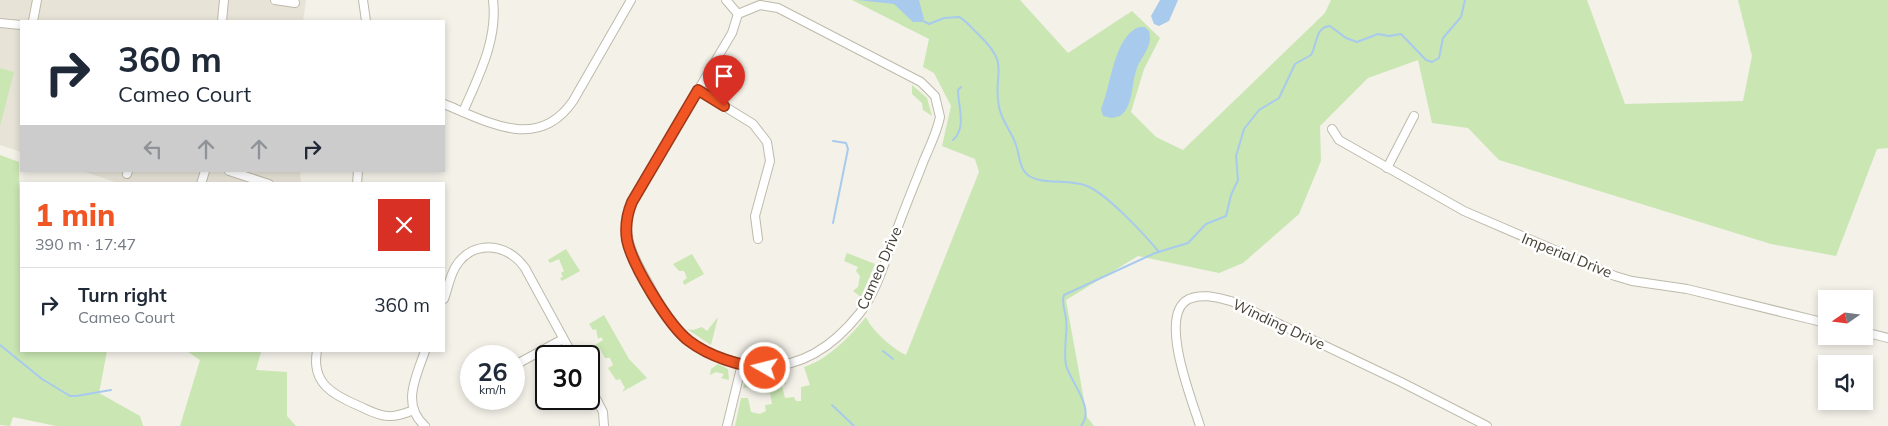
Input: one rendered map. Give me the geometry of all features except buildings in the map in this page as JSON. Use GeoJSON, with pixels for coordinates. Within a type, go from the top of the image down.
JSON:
{"type":"FeatureCollection","features":[{"type":"Feature","properties":{"kind":"street"},"geometry":{"type":"LineString","coordinates":[[34,20],[37,0]]}},
{"type":"Feature","properties":{"kind":"street"},"geometry":{"type":"LineString","coordinates":[[222,20],[224,0]]}},
{"type":"Feature","properties":{"kind":"street"},"geometry":{"type":"LineString","coordinates":[[275,0],[295,4]]}},
{"type":"Feature","properties":{"kind":"street"},"geometry":{"type":"LineString","coordinates":[[363,0],[366,20]]}},
{"type":"Feature","properties":{"kind":"street"},"geometry":{"type":"LineString","coordinates":[[463,112],[489,49],[493,25],[493,0]]}},
{"type":"Feature","properties":{"kind":"street"},"geometry":{"type":"LineString","coordinates":[[445,104],[512,130],[529,130],[554,121],[568,108],[576,96],[631,0]]}},
{"type":"Feature","properties":{"kind":"street"},"geometry":{"type":"LineString","coordinates":[[726,0],[738,14]]}},
{"type":"Feature","properties":{"kind":"street","name":"Cameo Drive"},"geometry":{"type":"LineString","coordinates":[[760,5],[774,7],[908,75],[925,84],[932,93],[938,104],[940,117],[883,264],[859,314],[824,347],[807,358],[776,367],[742,364],[698,348],[676,329],[633,256],[627,240],[627,220],[632,202],[732,33],[738,14],[760,5]]}},
{"type":"Feature","properties":{"kind":"street"},"geometry":{"type":"LineString","coordinates":[[0,23],[20,25]]}},
{"type":"Feature","properties":{"kind":"street"},"geometry":{"type":"LineString","coordinates":[[698,90],[753,124],[767,142],[770,155],[769,166],[755,216],[758,239]]}},
{"type":"Feature","properties":{"kind":"street"},"geometry":{"type":"LineString","coordinates":[[1387,168],[1414,116]]}},
{"type":"Feature","properties":{"kind":"street","name":"Imperial Drive"},"geometry":{"type":"LineString","coordinates":[[1332,129],[1339,140],[1464,211],[1615,276],[1632,281],[1687,289],[1818,321]]}},
{"type":"Feature","properties":{"kind":"street"},"geometry":{"type":"LineString","coordinates":[[232,172],[263,182]]}},
{"type":"Feature","properties":{"kind":"street"},"geometry":{"type":"LineString","coordinates":[[445,296],[453,272],[464,256],[484,248],[504,249],[521,262],[567,345]]}},
{"type":"Feature","properties":{"kind":"street","name":"Winding Drive"},"geometry":{"type":"LineString","coordinates":[[1200,426],[1176,341],[1176,316],[1181,304],[1189,299],[1210,296],[1231,301],[1401,382],[1487,426]]}},
{"type":"Feature","properties":{"kind":"street"},"geometry":{"type":"LineString","coordinates":[[1873,334],[1888,338]]}},
{"type":"Feature","properties":{"kind":"street"},"geometry":{"type":"LineString","coordinates":[[525,360],[563,339]]}},
{"type":"Feature","properties":{"kind":"street"},"geometry":{"type":"LineString","coordinates":[[317,352],[318,375],[324,387],[334,395],[386,416],[414,410]]}},
{"type":"Feature","properties":{"kind":"street"},"geometry":{"type":"LineString","coordinates":[[425,352],[412,389],[414,410],[425,426]]}},
{"type":"Feature","properties":{"kind":"street"},"geometry":{"type":"LineString","coordinates":[[727,426],[742,364]]}},
{"type":"Feature","properties":{"kind":"street"},"geometry":{"type":"LineString","coordinates":[[600,406],[603,412],[604,426]]}},
{"type":"Feature","properties":{"kind":"shaded area"},"geometry":{"type":"Polygon","coordinates":[[[0,0],[306,0],[303,20],[20,20],[20,152],[0,145],[0,0]]]}},
{"type":"Feature","properties":{"kind":"shaded area"},"geometry":{"type":"Polygon","coordinates":[[[85,172],[300,172],[301,182],[115,182],[85,172]]]}},
{"type":"Feature","properties":{"kind":"green space"},"geometry":{"type":"Polygon","coordinates":[[[852,0],[1020,0],[1068,53],[1132,11],[1160,38],[1144,69],[1131,112],[1156,137],[1183,150],[1325,13],[1331,0],[1587,0],[1625,104],[1743,101],[1752,56],[1738,0],[1888,0],[1888,148],[1877,149],[1836,256],[1771,244],[1499,160],[1468,128],[1432,123],[1418,60],[1368,78],[1320,126],[1321,161],[1299,214],[1243,263],[1219,273],[1138,256],[1066,300],[1087,417],[1094,426],[735,426],[741,398],[748,398],[751,412],[760,414],[766,411],[765,405],[772,404],[770,393],[766,394],[764,390],[771,374],[787,372],[786,384],[782,386],[785,398],[794,397],[796,401],[801,401],[801,387],[810,385],[804,367],[813,364],[830,353],[866,317],[883,339],[906,355],[979,172],[975,159],[942,146],[951,106],[934,73],[923,67],[929,39],[852,0]]]}},
{"type":"Feature","properties":{"kind":"green space"},"geometry":{"type":"Polygon","coordinates":[[[0,68],[14,72],[0,126],[0,68]]]}},
{"type":"Feature","properties":{"kind":"green space"},"geometry":{"type":"Polygon","coordinates":[[[912,85],[927,98],[932,116],[923,110],[922,103],[912,94],[912,85]]]}},
{"type":"Feature","properties":{"kind":"green space"},"geometry":{"type":"Polygon","coordinates":[[[0,155],[19,162],[20,352],[107,352],[99,393],[140,416],[143,426],[56,426],[13,417],[10,426],[0,425],[0,155]]]}},
{"type":"Feature","properties":{"kind":"green space"},"geometry":{"type":"Polygon","coordinates":[[[566,249],[580,271],[562,281],[560,278],[563,277],[561,273],[564,271],[559,259],[550,263],[548,260],[566,249]]]}},
{"type":"Feature","properties":{"kind":"green space"},"geometry":{"type":"Polygon","coordinates":[[[847,253],[875,264],[861,297],[853,291],[858,287],[860,276],[856,271],[858,267],[844,261],[847,253]]]}},
{"type":"Feature","properties":{"kind":"green space"},"geometry":{"type":"Polygon","coordinates":[[[692,254],[704,274],[684,285],[683,281],[687,278],[684,271],[679,271],[673,264],[692,254]]]}},
{"type":"Feature","properties":{"kind":"green space"},"geometry":{"type":"Polygon","coordinates":[[[604,315],[629,359],[647,378],[622,392],[625,388],[620,379],[616,380],[608,368],[613,365],[610,358],[605,358],[600,345],[595,345],[603,340],[601,337],[598,339],[596,329],[593,330],[589,324],[604,315]]]}},
{"type":"Feature","properties":{"kind":"green space"},"geometry":{"type":"Polygon","coordinates":[[[718,317],[711,345],[687,329],[693,330],[702,327],[707,331],[718,317]]]}},
{"type":"Feature","properties":{"kind":"green space"},"geometry":{"type":"Polygon","coordinates":[[[188,352],[261,352],[256,370],[287,372],[287,416],[296,426],[180,426],[200,360],[188,352]]]}},
{"type":"Feature","properties":{"kind":"green space"},"geometry":{"type":"Polygon","coordinates":[[[718,364],[728,369],[729,380],[721,378],[724,374],[716,372],[710,375],[711,369],[718,364]]]}},
{"type":"Feature","properties":{"kind":"green space"},"geometry":{"type":"Polygon","coordinates":[[[755,374],[767,374],[767,377],[759,386],[743,388],[747,377],[755,374]]]}},
{"type":"Feature","properties":{"kind":"water"},"geometry":{"type":"Polygon","coordinates":[[[857,0],[919,0],[924,19],[921,22],[913,22],[894,4],[857,0]]]}},
{"type":"Feature","properties":{"kind":"water"},"geometry":{"type":"Polygon","coordinates":[[[1160,0],[1178,0],[1169,21],[1159,26],[1154,24],[1151,16],[1160,0]]]}},
{"type":"Feature","properties":{"kind":"water"},"geometry":{"type":"Polygon","coordinates":[[[1139,27],[1145,27],[1149,31],[1150,42],[1137,68],[1128,106],[1120,116],[1112,118],[1103,116],[1101,109],[1114,63],[1124,40],[1139,27]]]}},
{"type":"Feature","properties":{"kind":"waterway"},"geometry":{"type":"LineString","coordinates":[[1081,426],[1085,419],[1086,411],[1081,395],[1068,372],[1065,359],[1066,315],[1063,304],[1064,295],[1155,253],[1188,243],[1206,224],[1226,216],[1231,195],[1238,180],[1236,156],[1244,129],[1259,110],[1279,98],[1295,64],[1311,55],[1317,37],[1325,27],[1330,26],[1346,38],[1357,42],[1378,34],[1389,36],[1401,34],[1426,60],[1432,62],[1439,58],[1443,38],[1461,17],[1465,0]]}},
{"type":"Feature","properties":{"kind":"waterway"},"geometry":{"type":"LineString","coordinates":[[921,20],[929,24],[944,18],[959,17],[989,46],[998,62],[997,95],[1000,112],[1014,140],[1021,165],[1029,176],[1044,181],[1079,184],[1095,190],[1125,216],[1159,252]]}},
{"type":"Feature","properties":{"kind":"waterway"},"geometry":{"type":"LineString","coordinates":[[953,140],[960,129],[961,123],[958,90],[961,87]]}},
{"type":"Feature","properties":{"kind":"waterway"},"geometry":{"type":"LineString","coordinates":[[833,141],[846,143],[848,149],[833,223]]}},
{"type":"Feature","properties":{"kind":"waterway"},"geometry":{"type":"LineString","coordinates":[[0,345],[42,379],[70,396],[111,390]]}},
{"type":"Feature","properties":{"kind":"waterway"},"geometry":{"type":"LineString","coordinates":[[883,351],[893,359]]}},
{"type":"Feature","properties":{"kind":"waterway"},"geometry":{"type":"LineString","coordinates":[[832,405],[854,426]]}},
{"type":"Feature","properties":{"kind":"route"},"geometry":{"type":"LineString","coordinates":[[724,106],[698,90],[632,202],[627,220],[627,240],[633,256],[670,323],[688,341],[698,348],[730,361],[765,368]]}}]}
